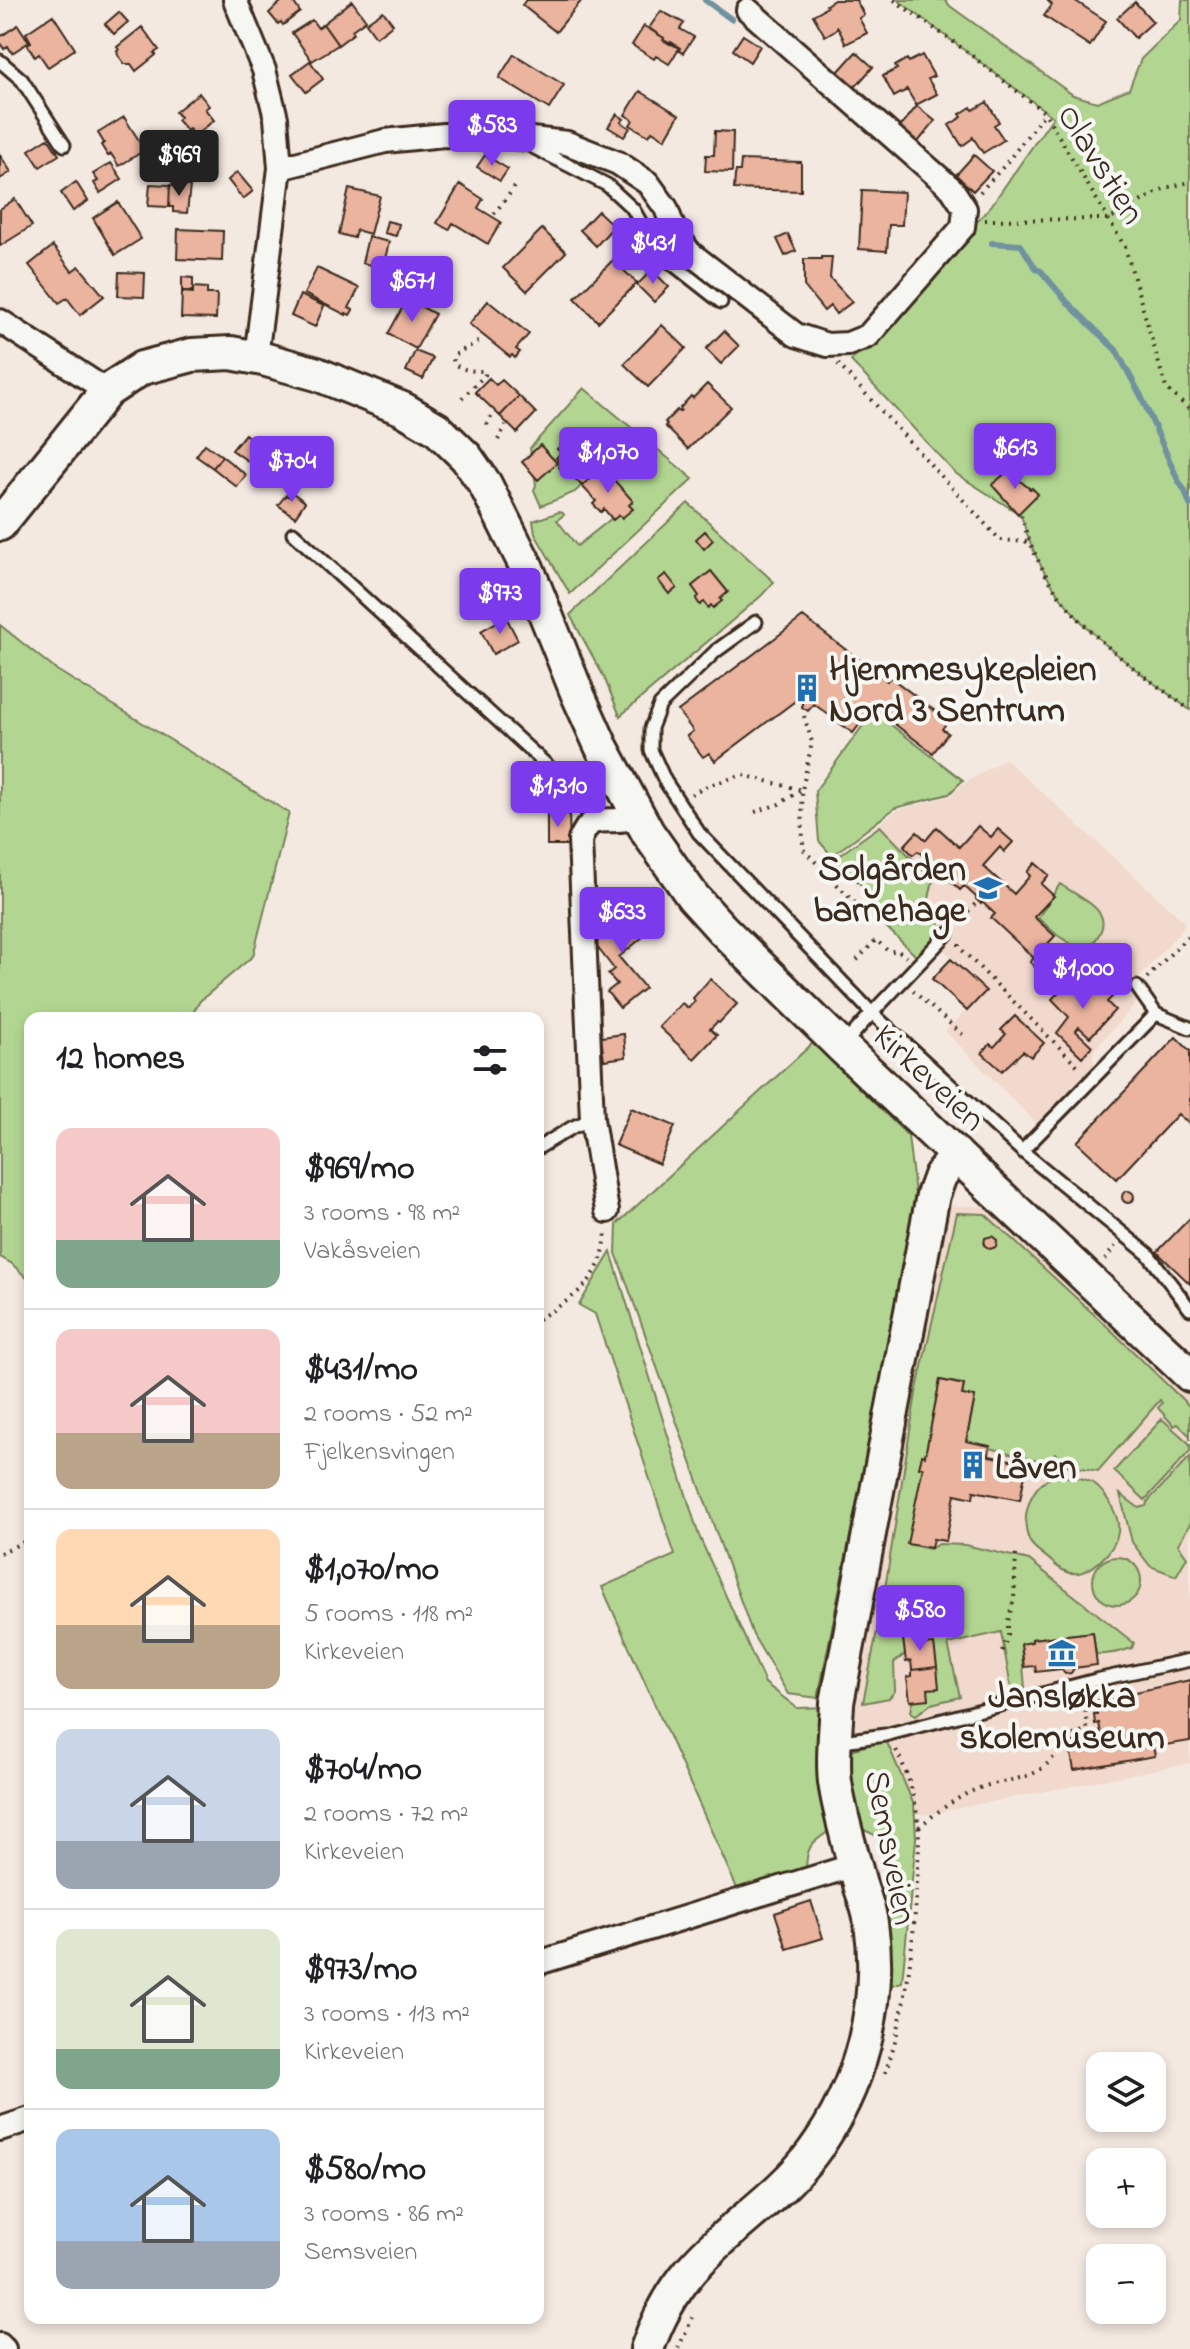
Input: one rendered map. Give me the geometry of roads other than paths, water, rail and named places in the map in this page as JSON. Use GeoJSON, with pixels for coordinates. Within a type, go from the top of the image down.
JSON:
{"type":"FeatureCollection","features":[{"type":"Feature","properties":{"kind":"main road","name":"Kirkeveien"},"geometry":{"type":"LineString","coordinates":[[0,524],[107,391],[142,368],[192,355],[231,353],[317,374],[403,409],[437,429],[466,457],[485,484],[527,568],[601,746],[671,868],[713,921],[1190,1375]]}},
{"type":"Feature","properties":{"kind":"main road","name":"Semsveien"},"geometry":{"type":"LineString","coordinates":[[647,2349],[657,2321],[691,2270],[794,2175],[832,2125],[846,2098],[862,2051],[870,2017],[873,1971],[871,1922],[835,1780],[837,1703],[933,1195],[940,1176],[956,1154]]}},
{"type":"Feature","properties":{"kind":"street"},"geometry":{"type":"LineString","coordinates":[[235,0],[264,70],[276,118],[280,168],[256,357]]}},
{"type":"Feature","properties":{"kind":"street"},"geometry":{"type":"LineString","coordinates":[[280,168],[385,141],[444,135],[513,137],[567,143],[618,163],[648,183],[666,208],[675,233],[690,253],[796,335],[827,345],[848,344],[868,336],[964,218],[952,189],[942,179],[748,10]]}},
{"type":"Feature","properties":{"kind":"street"},"geometry":{"type":"LineString","coordinates":[[0,321],[107,391]]}},
{"type":"Feature","properties":{"kind":"street"},"geometry":{"type":"LineString","coordinates":[[607,1211],[592,1119],[580,840],[586,826],[598,819],[639,817]]}},
{"type":"Feature","properties":{"kind":"street"},"geometry":{"type":"LineString","coordinates":[[544,1961],[855,1865]]}},
{"type":"Feature","properties":{"kind":"street"},"geometry":{"type":"LineString","coordinates":[[0,2129],[24,2121]]}},
{"type":"Feature","properties":{"kind":"lane"},"geometry":{"type":"LineString","coordinates":[[0,61],[22,80],[64,145]]}},
{"type":"Feature","properties":{"kind":"lane"},"geometry":{"type":"LineString","coordinates":[[513,137],[607,185],[633,209],[651,241],[665,258],[721,302]]}},
{"type":"Feature","properties":{"kind":"lane"},"geometry":{"type":"LineString","coordinates":[[293,533],[563,780],[598,819]]}},
{"type":"Feature","properties":{"kind":"lane"},"geometry":{"type":"LineString","coordinates":[[756,622],[716,651],[660,705],[651,728],[651,750],[677,800],[706,840],[872,1013],[1022,1151],[1148,1254],[1190,1309]]}},
{"type":"Feature","properties":{"kind":"lane"},"geometry":{"type":"LineString","coordinates":[[842,1047],[947,934]]}},
{"type":"Feature","properties":{"kind":"lane"},"geometry":{"type":"LineString","coordinates":[[1137,987],[1156,1014],[1190,1028]]}},
{"type":"Feature","properties":{"kind":"lane"},"geometry":{"type":"LineString","coordinates":[[1022,1151],[1156,1014]]}},
{"type":"Feature","properties":{"kind":"lane"},"geometry":{"type":"LineString","coordinates":[[544,1144],[592,1119]]}},
{"type":"Feature","properties":{"kind":"lane"},"geometry":{"type":"LineString","coordinates":[[836,1742],[885,1735],[1096,1680],[1190,1660]]}},
{"type":"Feature","properties":{"kind":"waterway"},"geometry":{"type":"LineString","coordinates":[[705,0],[731,19]]}},
{"type":"Feature","properties":{"kind":"waterway"},"geometry":{"type":"LineString","coordinates":[[992,243],[1021,245],[1036,269],[1116,350],[1141,396],[1190,505]]}},
{"type":"Feature","properties":{"kind":"place","name":"Hjemmesykepleien Nord 3 Sentrum"},"geometry":{"type":"Point","coordinates":[807,688]}},
{"type":"Feature","properties":{"kind":"place","name":"Solgården barnehage"},"geometry":{"type":"Point","coordinates":[988,888]}},
{"type":"Feature","properties":{"kind":"place","name":"Låven"},"geometry":{"type":"Point","coordinates":[973,1465]}},
{"type":"Feature","properties":{"kind":"place","name":"Jansløkka skolemuseum"},"geometry":{"type":"Point","coordinates":[1062,1653]}}]}
